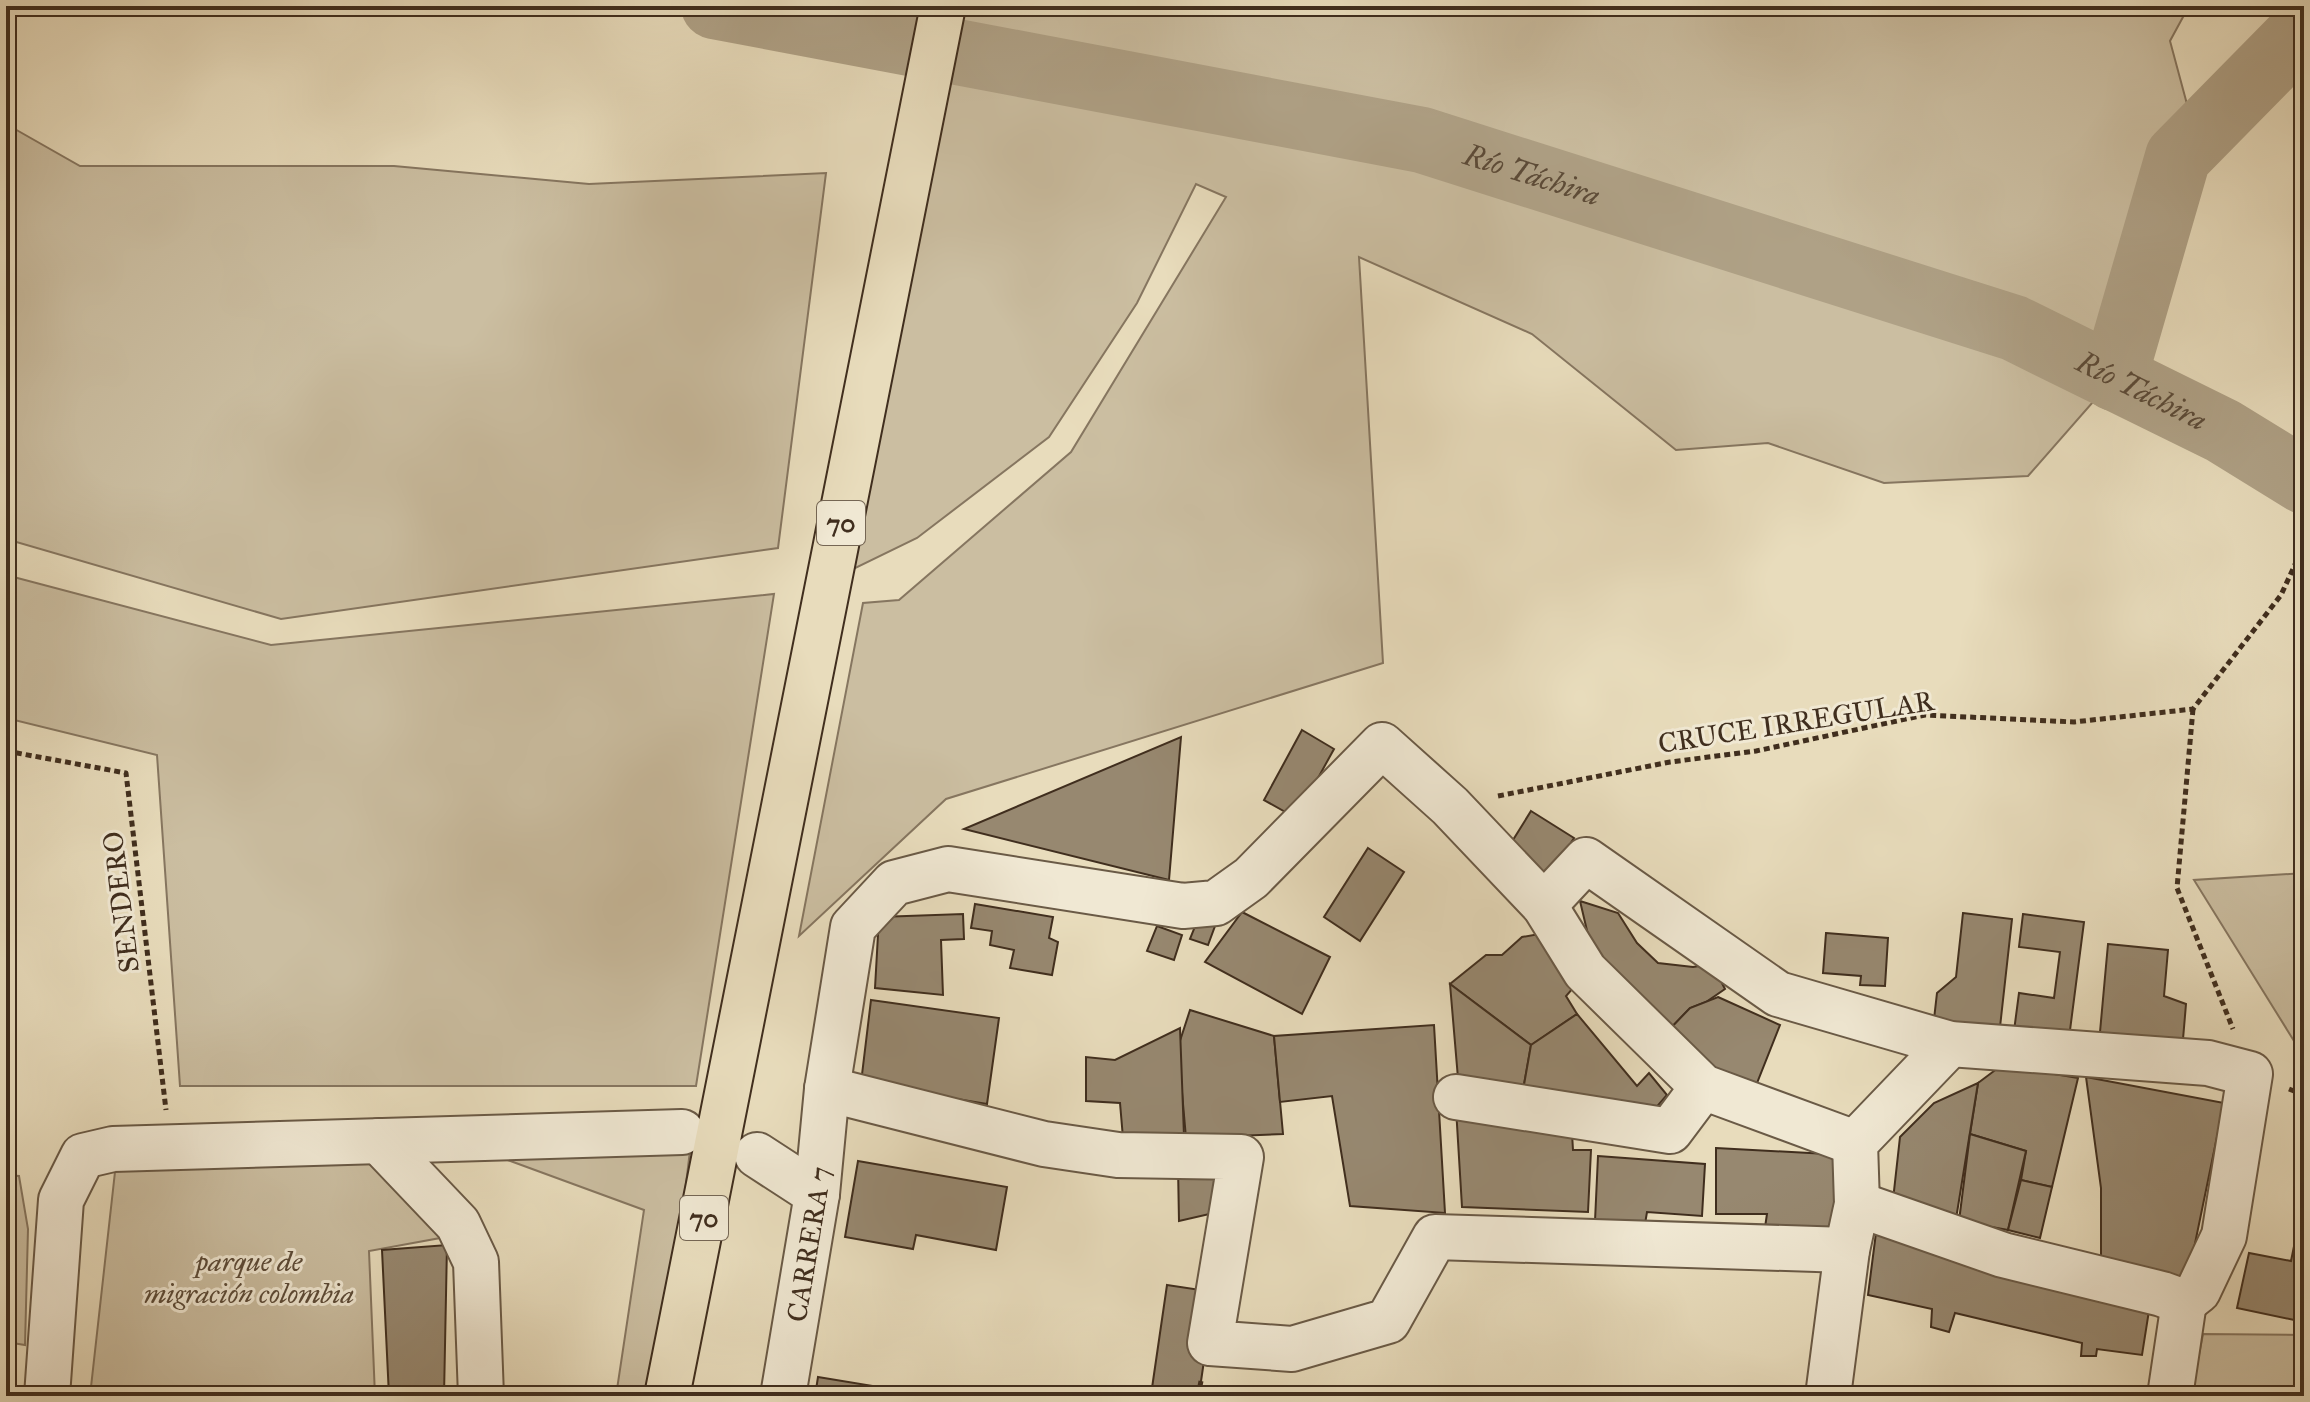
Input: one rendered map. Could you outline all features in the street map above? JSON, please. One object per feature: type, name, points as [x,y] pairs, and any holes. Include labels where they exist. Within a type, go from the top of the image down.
[{"type":"highway","name":"70","points":[[667,1396],[943,6]]},
{"type":"street","name":"CARRERA 7","points":[[783,1396],[817,1194],[827,1089],[853,927],[894,883],[948,869],[1183,906],[1216,903],[1251,878],[1382,745],[1450,806]]},
{"type":"street","points":[[1450,806],[1544,905],[1585,971],[1703,1087],[1855,1143]]},
{"type":"street","points":[[1544,905],[1586,860],[1778,994],[1950,1044],[2208,1063],[2250,1074],[2224,1236],[2198,1291],[2184,1302],[2170,1396]]},
{"type":"street","points":[[1828,1396],[1847,1250],[1857,1204],[1855,1143],[1950,1044]]},
{"type":"street","points":[[1456,1097],[1670,1131],[1703,1087]]},
{"type":"street","points":[[827,1089],[1044,1144],[1118,1155],[1241,1157],[1210,1343],[1292,1349],[1388,1321],[1435,1237],[1847,1250]]},
{"type":"street","points":[[47,1396],[61,1200],[83,1156],[113,1149],[170,1146],[682,1132]]},
{"type":"street","points":[[379,1141],[458,1224],[476,1262],[481,1396]]},
{"type":"street","points":[[757,1155],[817,1194]]},
{"type":"street","points":[[1857,1204],[2003,1255],[2184,1302]]},
{"type":"path","points":[[2250,1074],[2177,888],[2193,709],[2281,595],[2304,545]]},
{"type":"path","name":"CRUCE IRREGULAR","points":[[1450,806],[1670,762],[1756,751],[1925,715],[2074,722],[2193,709]]},
{"type":"path","name":"SENDERO","points":[[6,751],[126,773],[170,1146]]},
{"type":"green space","points":[[958,6],[2189,6],[2170,41],[2191,119],[2114,378],[2028,476],[1884,483],[1768,443],[1676,450],[1532,334],[1359,257],[1383,663],[946,799],[799,936],[863,603],[899,600],[1071,452],[1226,197],[1196,184],[1137,303],[1049,437],[917,538],[841,575]]},
{"type":"green space","points":[[6,124],[80,166],[394,166],[589,184],[826,173],[778,548],[281,619],[6,539]]},
{"type":"green space","points":[[6,575],[271,645],[774,594],[696,1086],[180,1086],[157,755],[6,718]]},
{"type":"green space","points":[[2304,873],[2304,1057],[2194,880]]},
{"type":"green space","points":[[691,1142],[682,1217],[650,1396],[616,1396],[644,1210],[486,1152]]},
{"type":"green space","name":"parque de migración colombia","points":[[369,1155],[451,1236],[369,1251],[375,1396],[90,1396],[116,1163]]},
{"type":"green space","points":[[6,1175],[19,1176],[28,1229],[25,1345],[6,1342]]},
{"type":"green space","points":[[2203,1334],[2304,1335],[2304,1396],[2191,1396]]},
{"type":"building","points":[[1302,730],[1334,749],[1296,818],[1264,800]]},
{"type":"building","points":[[1181,737],[1169,880],[964,829]]},
{"type":"building","points":[[1531,811],[1574,838],[1550,876],[1508,848]]},
{"type":"building","points":[[1368,848],[1404,872],[1360,941],[1324,917]]},
{"type":"building","points":[[1580,901],[1618,913],[1637,943],[1658,963],[1693,967],[1712,964],[1725,989],[1690,1008],[1667,1032],[1593,956]]},
{"type":"building","points":[[975,904],[1053,917],[1049,938],[1058,942],[1052,975],[1010,968],[1014,950],[990,945],[992,931],[971,928]]},
{"type":"building","points":[[1242,912],[1330,957],[1302,1014],[1205,962]]},
{"type":"building","points":[[1963,913],[2012,919],[1999,1036],[1933,1028],[1937,993],[1956,977]]},
{"type":"building","points":[[963,914],[964,939],[941,940],[943,995],[875,988],[879,917]]},
{"type":"building","points":[[2023,914],[2084,922],[2069,1038],[2014,1031],[2019,993],[2054,998],[2060,952],[2019,947]]},
{"type":"building","points":[[1198,919],[1215,926],[1208,945],[1190,939]]},
{"type":"building","points":[[1157,926],[1182,935],[1174,960],[1147,951]]},
{"type":"building","points":[[1556,931],[1580,980],[1566,996],[1577,1014],[1531,1045],[1450,984],[1486,955],[1502,955],[1522,937]]},
{"type":"building","points":[[1826,933],[1888,938],[1885,986],[1860,985],[1861,976],[1823,973]]},
{"type":"building","points":[[2108,944],[2168,950],[2164,996],[2186,1004],[2182,1051],[2099,1043]]},
{"type":"building","points":[[1450,984],[1531,1045],[1522,1096],[1459,1090]]},
{"type":"building","points":[[1718,997],[1780,1025],[1755,1088],[1712,1078],[1667,1032],[1690,1008]]},
{"type":"building","points":[[871,1000],[999,1018],[987,1104],[861,1083]]},
{"type":"building","points":[[1190,1010],[1274,1036],[1283,1134],[1186,1138],[1178,1047]]},
{"type":"building","points":[[1577,1014],[1637,1086],[1649,1073],[1667,1095],[1654,1110],[1522,1096],[1531,1045]]},
{"type":"building","points":[[1434,1025],[1445,1213],[1350,1206],[1332,1096],[1280,1102],[1274,1036]]},
{"type":"building","points":[[1180,1028],[1184,1136],[1123,1138],[1120,1103],[1086,1101],[1086,1057],[1115,1060]]},
{"type":"building","points":[[2002,1065],[2078,1078],[2052,1187],[2021,1180],[2026,1151],[1970,1134],[1978,1083]]},
{"type":"building","points":[[2086,1077],[2224,1103],[2186,1287],[2101,1270],[2101,1188]]},
{"type":"building","points":[[1978,1083],[1956,1219],[1893,1200],[1900,1137],[1934,1103]]},
{"type":"building","points":[[1456,1108],[1572,1133],[1573,1150],[1591,1150],[1588,1212],[1462,1207]]},
{"type":"building","points":[[1970,1134],[2026,1151],[2008,1230],[1959,1221]]},
{"type":"building","points":[[1716,1148],[1845,1155],[1835,1232],[1764,1234],[1767,1214],[1716,1214]]},
{"type":"building","points":[[1598,1156],[1705,1164],[1702,1216],[1647,1212],[1645,1224],[1595,1221]]},
{"type":"building","points":[[858,1161],[1007,1187],[996,1250],[916,1235],[913,1249],[845,1237]]},
{"type":"building","points":[[1230,1166],[1227,1210],[1179,1221],[1178,1167]]},
{"type":"building","points":[[2021,1180],[2052,1187],[2040,1238],[2008,1230]]},
{"type":"building","points":[[2302,1207],[2304,1322],[2237,1308],[2249,1253],[2291,1261]]},
{"type":"building","points":[[1877,1225],[2151,1298],[2142,1355],[2097,1349],[2096,1356],[2081,1356],[2082,1343],[1955,1313],[1949,1332],[1931,1327],[1932,1309],[1868,1295]]},
{"type":"building","points":[[447,1245],[444,1396],[389,1396],[382,1250]]},
{"type":"building","points":[[1167,1285],[1214,1292],[1199,1395],[1152,1388]]},
{"type":"building","points":[[818,1377],[885,1388],[883,1396],[815,1396]]},
{"type":"waterway","name":"Río Táchira","points":[[714,6],[1422,140],[2014,328],[2223,431],[2304,481]]},
{"type":"waterway","points":[[2114,378],[2178,157],[2304,29]]}]
